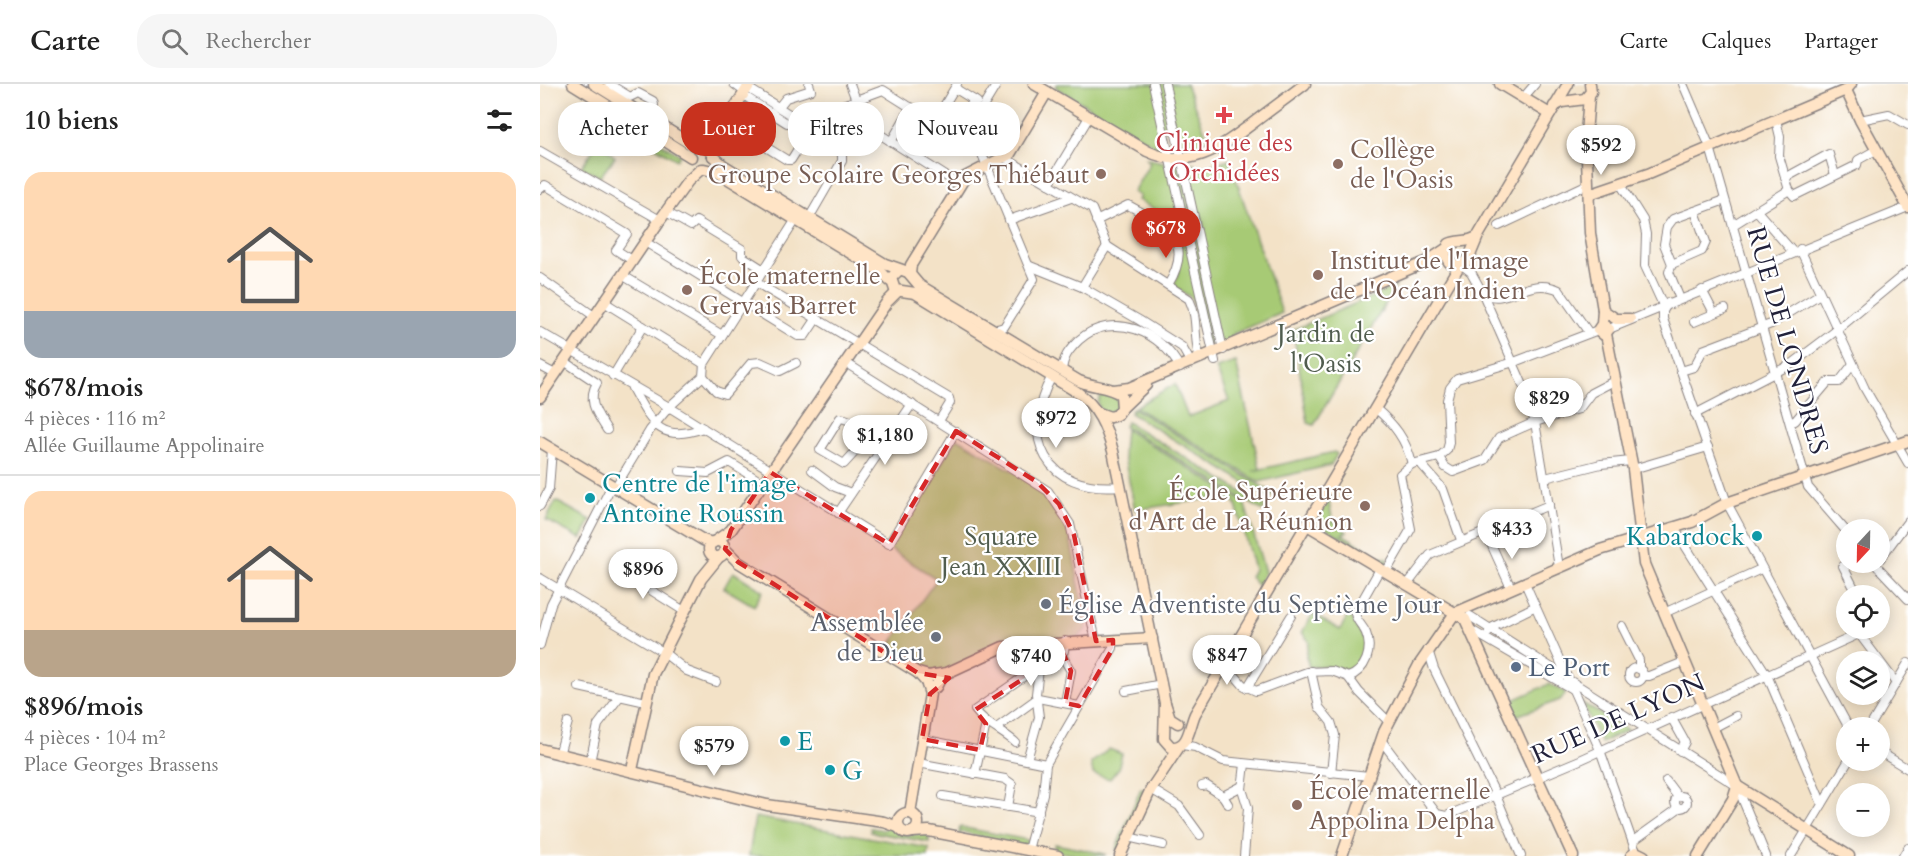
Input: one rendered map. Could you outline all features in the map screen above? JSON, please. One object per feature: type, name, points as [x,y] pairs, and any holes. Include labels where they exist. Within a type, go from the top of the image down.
[{"type":"main road","points":[[573,84],[703,169],[717,172],[880,271],[897,288],[915,293],[1057,374],[1109,390],[1120,391],[1195,361],[1217,355],[1428,261],[1460,261]]},
{"type":"main road","points":[[594,84],[627,100]]},
{"type":"main road","points":[[1034,84],[1148,152],[1169,159],[1202,156],[1220,148],[1305,84]]},
{"type":"main road","points":[[1500,84],[1523,98],[1552,110],[1589,96]]},
{"type":"main road","points":[[1590,84],[1586,134],[1590,233],[1603,310],[1601,330],[1616,380],[1632,465],[1644,564],[1737,786],[1848,856]]},
{"type":"main road","points":[[1567,86],[1586,134]]},
{"type":"main road","points":[[1182,726],[1195,714],[1460,261],[1478,236],[1567,86]]},
{"type":"main road","points":[[1589,189],[1621,185],[1848,87],[1860,120],[1908,207]]},
{"type":"main road","points":[[1020,137],[1047,92]]},
{"type":"main road","points":[[688,181],[692,156]]},
{"type":"main road","points":[[540,397],[688,181],[711,164],[709,156]]},
{"type":"main road","points":[[715,156],[723,165],[811,213],[1002,332],[1057,374],[1106,417],[1120,411],[1135,394],[1164,374]]},
{"type":"main road","points":[[897,288],[894,273],[907,271],[968,174],[1005,158]]},
{"type":"main road","points":[[1460,261],[1452,242],[1463,243],[1478,236]]},
{"type":"main road","points":[[1460,261],[1463,243]]},
{"type":"main road","points":[[632,770],[653,674],[717,548],[897,288],[912,284],[907,271]]},
{"type":"main road","points":[[1603,310],[1616,319],[1630,319]]},
{"type":"main road","points":[[1113,451],[1121,395],[1109,390],[1097,395],[1097,410],[1113,451],[1148,619],[1145,639],[1155,652],[1170,718],[1182,726],[1187,738],[1169,757],[1151,789],[1120,856]]},
{"type":"main road","points":[[1342,856],[1389,722],[1428,650],[1455,613],[1600,550],[1692,522],[1727,503],[1908,441]]},
{"type":"main road","points":[[540,442],[717,548],[930,682]]},
{"type":"main road","points":[[1307,525],[1465,619],[1573,856]]},
{"type":"main road","points":[[1145,639],[1148,619]]},
{"type":"main road","points":[[930,682],[1003,647],[1065,641],[1145,639]]},
{"type":"main road","points":[[929,831],[906,833],[906,820],[918,764],[930,682]]},
{"type":"main road","points":[[1165,703],[1163,737],[1179,745]]},
{"type":"main road","points":[[1164,731],[1171,724],[1182,726]]},
{"type":"main road","points":[[540,749],[767,805],[884,822],[906,820],[929,831],[1001,850],[1058,856]]},
{"type":"main road","points":[[1698,856],[1733,799],[1737,786]]},
{"type":"main road","points":[[1127,856],[1137,819]]},
{"type":"street","points":[[609,84],[627,100],[638,93],[653,102]]},
{"type":"street","points":[[734,84],[763,102]]},
{"type":"street","points":[[776,109],[786,98],[811,90],[809,84]]},
{"type":"street","points":[[850,84],[852,101],[862,123],[960,185]]},
{"type":"street","points":[[852,101],[883,90],[891,84]]},
{"type":"street","points":[[986,102],[997,84]]},
{"type":"street","points":[[1153,84],[1217,355]]},
{"type":"street","points":[[1165,84],[1182,159],[1217,355]]},
{"type":"street","points":[[1523,98],[1535,84]]},
{"type":"street","name":"RUE DE LONDRES","points":[[1683,84],[1710,147],[1805,475],[1812,493],[1836,520]]},
{"type":"street","points":[[947,102],[956,87],[976,102]]},
{"type":"street","points":[[883,90],[903,102]]},
{"type":"street","points":[[1860,120],[1889,114],[1908,125]]},
{"type":"street","points":[[1048,184],[1089,117]]},
{"type":"street","points":[[1776,120],[1785,178],[1794,196],[1857,165],[1858,160],[1876,150]]},
{"type":"street","points":[[891,142],[896,133]]},
{"type":"street","points":[[540,151],[663,216],[691,226],[696,221],[742,249],[742,256],[764,270]]},
{"type":"street","points":[[776,153],[787,160],[791,160],[794,156]]},
{"type":"street","points":[[1785,178],[1828,154],[1835,175]]},
{"type":"street","points":[[811,213],[842,161],[842,156]]},
{"type":"street","points":[[982,156],[1034,279],[1002,332]]},
{"type":"street","points":[[1005,158],[1092,209],[1107,246],[1190,302],[1196,326],[1195,361]]},
{"type":"street","points":[[1621,185],[1643,220],[1647,234],[1645,266],[1666,304],[1663,319]]},
{"type":"street","points":[[541,187],[627,234],[616,250],[632,260]]},
{"type":"street","points":[[1499,226],[1589,189]]},
{"type":"street","points":[[1733,225],[1789,190]]},
{"type":"street","points":[[1009,220],[1071,198]]},
{"type":"street","points":[[1680,299],[1669,272],[1672,264],[1664,244],[1667,227],[1672,219],[1725,200]]},
{"type":"street","points":[[1096,221],[1128,205],[1171,231],[1176,239],[1179,262],[1168,285]]},
{"type":"street","points":[[1348,677],[1362,667],[1369,650],[1367,636],[1355,616],[1358,606],[1411,529],[1400,478],[1402,470],[1412,464],[1421,464],[1439,457],[1447,450],[1449,443],[1447,400],[1453,383],[1462,376],[1514,362],[1630,319],[1796,250],[1908,207]]},
{"type":"street","points":[[1672,264],[1702,251],[1706,242],[1695,211]]},
{"type":"street","points":[[1757,211],[1796,250],[1853,364],[1908,463]]},
{"type":"street","points":[[540,645],[546,616],[614,486],[654,425],[669,407],[703,376],[704,364],[795,221]]},
{"type":"street","points":[[650,245],[801,337],[805,336],[817,318]]},
{"type":"street","points":[[1082,287],[1107,246]]},
{"type":"street","points":[[1460,261],[1482,292],[1514,362],[1535,422],[1559,567]]},
{"type":"street","points":[[1030,266],[1082,287],[1182,347],[1195,361]]},
{"type":"street","points":[[1695,414],[1792,363],[1838,330],[1908,271]]},
{"type":"street","points":[[622,275],[722,335]]},
{"type":"street","points":[[540,278],[594,316]]},
{"type":"street","points":[[757,283],[949,398],[950,403],[939,421]]},
{"type":"street","points":[[1482,292],[1496,298],[1538,284],[1553,287],[1601,330]]},
{"type":"street","points":[[1702,290],[1714,313]]},
{"type":"street","points":[[1681,371],[1694,367],[1702,350],[1763,326],[1820,294]]},
{"type":"street","points":[[604,302],[704,364]]},
{"type":"street","points":[[1694,322],[1725,309]]},
{"type":"street","points":[[1647,311],[1657,313],[1663,319],[1727,503],[1843,717]]},
{"type":"street","points":[[613,376],[643,326]]},
{"type":"street","points":[[1120,486],[1100,487],[1082,484],[1058,471],[1046,458],[1039,443],[1035,423],[1038,405],[1068,351],[1082,337],[1095,331],[1119,326],[1132,327],[1154,338],[1173,355],[1180,368]]},
{"type":"street","points":[[540,332],[597,383],[593,390],[592,405],[607,430]]},
{"type":"street","points":[[567,356],[613,376],[669,407],[889,544],[956,431]]},
{"type":"street","points":[[703,376],[716,391],[726,394],[751,363],[760,362],[780,371],[796,363]]},
{"type":"street","points":[[846,363],[1037,482],[1059,504],[1074,535],[1096,641]]},
{"type":"street","points":[[1790,422],[1795,422],[1828,382],[1839,382],[1853,364]]},
{"type":"street","points":[[540,366],[555,374]]},
{"type":"street","points":[[1439,457],[1445,467],[1454,472],[1485,460],[1499,438],[1535,422],[1579,409],[1591,393],[1616,380]]},
{"type":"street","points":[[631,386],[654,425],[683,434],[703,428]]},
{"type":"street","points":[[838,513],[912,404]]},
{"type":"street","points":[[1375,408],[1392,423],[1408,447],[1412,464]]},
{"type":"street","points":[[864,431],[854,453],[844,464],[820,450],[840,418],[845,418],[864,431],[887,439]]},
{"type":"street","points":[[1545,477],[1600,464],[1632,465],[1708,447]]},
{"type":"street","points":[[540,506],[549,489],[552,450]]},
{"type":"street","points":[[680,471],[708,473],[729,462],[763,483]]},
{"type":"street","points":[[1421,464],[1443,489],[1461,540]]},
{"type":"street","points":[[812,470],[835,487],[851,493]]},
{"type":"street","points":[[1407,585],[1430,555],[1461,540],[1549,506]]},
{"type":"street","points":[[1890,544],[1908,521]]},
{"type":"street","points":[[1504,527],[1487,535],[1511,588]]},
{"type":"street","points":[[1674,528],[1767,675],[1822,804]]},
{"type":"street","points":[[616,568],[684,611]]},
{"type":"street","points":[[1664,613],[1761,569]]},
{"type":"street","points":[[1886,573],[1908,598]]},
{"type":"street","points":[[540,578],[663,652],[687,671],[716,682]]},
{"type":"street","points":[[1525,583],[1565,677],[1600,750],[1636,851],[1679,808],[1675,802],[1678,797],[1666,781]]},
{"type":"street","points":[[1486,638],[1491,629],[1534,607]]},
{"type":"street","points":[[1247,688],[1291,616]]},
{"type":"street","points":[[1470,616],[1561,672],[1590,696],[1737,786],[1766,856]]},
{"type":"street","points":[[1622,626],[1640,660],[1641,672],[1649,676],[1684,662]]},
{"type":"street","points":[[1471,630],[1572,689],[1590,696]]},
{"type":"street","name":"RUE DE LYON","points":[[1381,740],[1434,810],[1442,816],[1451,815],[1495,793],[1600,750],[1845,639]]},
{"type":"street","points":[[1863,639],[1896,683]]},
{"type":"street","points":[[1034,853],[1046,764],[1113,648],[1113,640]]},
{"type":"street","points":[[1015,742],[998,727],[986,724],[975,710],[1060,654],[1065,641]]},
{"type":"street","points":[[1428,650],[1432,667],[1495,793],[1521,856]]},
{"type":"street","points":[[1060,654],[1071,671],[1065,703]]},
{"type":"street","points":[[1419,665],[1424,663],[1432,667]]},
{"type":"street","points":[[1876,717],[1908,663]]},
{"type":"street","points":[[1225,664],[1247,688],[1264,690],[1311,671],[1332,671],[1348,677],[1359,692],[1389,722]]},
{"type":"street","points":[[1026,760],[1037,727],[1040,669]]},
{"type":"street","points":[[1311,671],[1317,704],[1331,722],[1335,735],[1331,772]]},
{"type":"street","points":[[1126,691],[1162,684]]},
{"type":"street","points":[[579,687],[646,702]]},
{"type":"street","points":[[590,762],[597,725],[620,696]]},
{"type":"street","points":[[998,727],[1038,698],[1079,706]]},
{"type":"street","points":[[1713,728],[1736,716]]},
{"type":"street","points":[[1671,717],[1685,742],[1680,751]]},
{"type":"street","points":[[559,754],[568,722]]},
{"type":"street","points":[[975,774],[986,724]]},
{"type":"street","points":[[922,739],[1046,764]]},
{"type":"street","points":[[1179,745],[1217,760],[1369,776]]},
{"type":"street","points":[[1890,758],[1908,769]]},
{"type":"street","points":[[918,764],[1005,779],[1012,784],[1008,807]]},
{"type":"street","points":[[1244,856],[1248,808],[1242,786],[1245,764]]},
{"type":"street","points":[[1791,856],[1842,771]]},
{"type":"street","points":[[1202,786],[1208,785],[1223,796],[1228,804]]},
{"type":"street","points":[[1223,796],[1242,786]]},
{"type":"street","points":[[1151,789],[1179,806],[1200,835]]},
{"type":"street","points":[[943,796],[1039,812]]},
{"type":"street","points":[[1132,838],[1163,845]]},
{"type":"street","points":[[1903,856],[1908,848]]},
{"type":"highlighted area","points":[[956,431],[1037,482],[1059,504],[1074,535],[1096,641],[1113,640],[1113,648],[1079,706],[1065,703],[1071,671],[1063,653],[975,710],[986,724],[980,750],[922,739],[930,694],[949,678],[918,673],[738,562],[725,549],[731,530],[770,472],[889,544]]},
{"type":"green space","points":[[1057,84],[1186,84],[1210,144],[1181,151],[1176,127],[1162,130],[1165,149],[1157,147],[1055,87]]},
{"type":"green space","points":[[669,148],[680,155],[677,160],[669,155]]},
{"type":"green space","points":[[589,156],[615,157],[600,177],[581,167]]},
{"type":"green space","points":[[1146,158],[1175,165],[1194,163],[1197,170],[1229,159],[1282,313],[1233,334],[1233,341],[1205,353],[1192,298],[1173,286],[1181,256],[1180,243],[1172,227],[1171,219],[1138,200],[1140,196],[1133,192],[1150,163]]},
{"type":"green space","name":"Jardin de l'Oasis","points":[[1396,286],[1314,425],[1308,423],[1293,330]]},
{"type":"green space","points":[[1236,362],[1260,469],[1253,471],[1334,452],[1337,454],[1331,465],[1259,482],[1135,407],[1175,384],[1188,417],[1229,401],[1216,368]]},
{"type":"green space","points":[[1108,393],[1115,396],[1118,403],[1115,410],[1108,413],[1101,410],[1098,403],[1101,396]]},
{"type":"green space","points":[[1133,408],[1273,493],[1270,498],[1130,413]]},
{"type":"green space","points":[[1127,422],[1265,506],[1263,511],[1124,426]]},
{"type":"green space","points":[[1125,429],[1244,502],[1265,572],[1258,586],[1250,577],[1254,569],[1235,502],[1226,496],[1135,510],[1123,452]]},
{"type":"green space","name":"Square Jean XXIII","points":[[957,438],[1036,485],[1056,506],[1069,532],[1087,628],[1079,637],[1007,643],[947,670],[922,671],[887,649],[937,579],[888,548]]},
{"type":"green space","points":[[1331,495],[1333,498],[1329,503],[1333,522],[1337,522],[1347,532],[1342,534],[1381,558],[1388,558],[1387,564],[1322,526],[1319,516]]},
{"type":"green space","points":[[556,501],[591,520],[581,539],[546,520]]},
{"type":"green space","points":[[733,572],[763,591],[754,606],[724,588]]},
{"type":"green space","points":[[1349,613],[1364,641],[1359,664],[1349,671],[1324,666],[1309,667],[1306,656],[1309,642],[1302,632],[1313,614],[1340,630]]},
{"type":"green space","points":[[1549,684],[1565,692],[1565,695],[1560,700],[1516,716],[1509,702]]},
{"type":"green space","points":[[1582,703],[1628,730],[1601,743]]},
{"type":"green space","points":[[1109,749],[1122,754],[1118,769],[1110,779],[1093,774],[1091,763]]},
{"type":"green space","points":[[1141,788],[1146,791],[1120,850],[1116,849]]},
{"type":"green space","points":[[755,817],[929,848],[928,856],[749,856]]},
{"type":"green space","points":[[889,826],[907,835],[926,834],[929,842],[871,832],[871,828],[883,830]]},
{"type":"green space","points":[[960,827],[1028,840],[1027,847],[963,832],[959,834]]},
{"type":"green space","points":[[1055,844],[1106,855],[1083,856],[1053,851]]},
{"type":"place","name":"Clinique des Orchidées","points":[[1224,115]]},
{"type":"place","name":"Collège de l'Oasis","points":[[1338,164]]},
{"type":"place","name":"Groupe Scolaire Georges Thiébaut","points":[[1101,174]]},
{"type":"place","name":"Institut de l'Image de l'Océan Indien","points":[[1318,275]]},
{"type":"place","name":"École maternelle Gervais Barret","points":[[687,290]]},
{"type":"place","name":"Centre de l'image Antoine Roussin","points":[[590,498]]},
{"type":"place","name":"École Supérieure d'Art de La Réunion","points":[[1365,506]]},
{"type":"place","name":"Kabardock","points":[[1757,536]]},
{"type":"place","name":"Église Adventiste du Septième Jour","points":[[1046,604]]},
{"type":"place","name":"Assemblée de Dieu","points":[[936,637]]},
{"type":"place","name":"Le Port","points":[[1516,667]]},
{"type":"place","name":"E","points":[[785,741]]},
{"type":"place","name":"G","points":[[830,770]]},
{"type":"place","name":"École maternelle Appolina Delpha","points":[[1297,805]]}]
